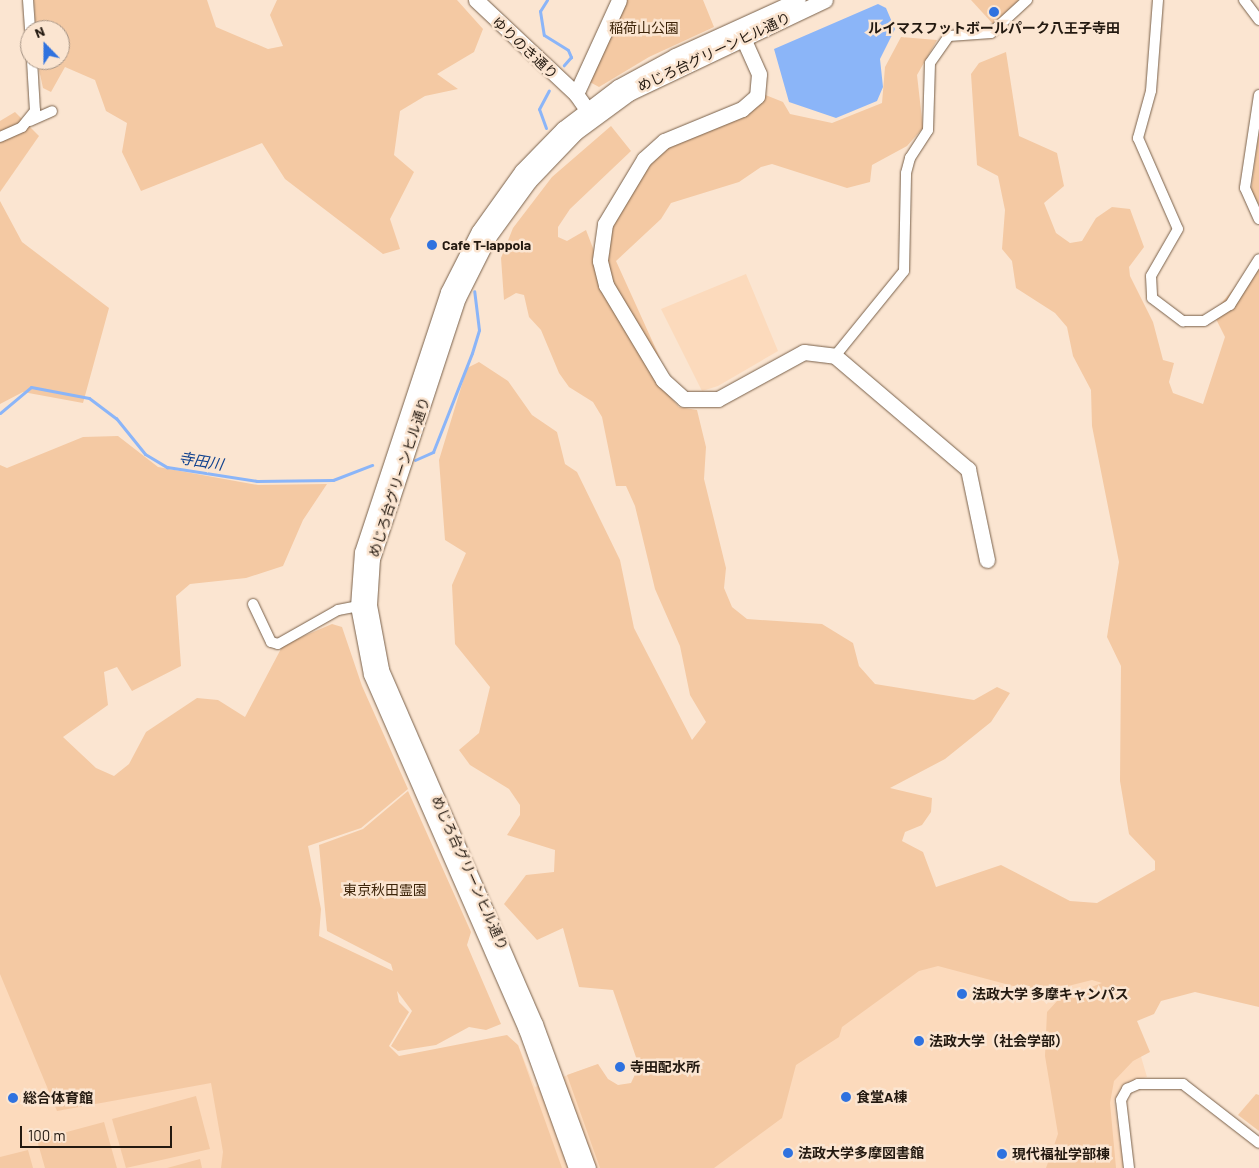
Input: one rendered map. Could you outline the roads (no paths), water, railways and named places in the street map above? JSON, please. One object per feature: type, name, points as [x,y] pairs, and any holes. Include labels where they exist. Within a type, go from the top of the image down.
[{"type":"street","points":[[28,0],[29,20]]},
{"type":"street","name":"ゆりのき通り","points":[[476,0],[576,94],[590,114]]},
{"type":"street","points":[[576,94],[619,0]]},
{"type":"street","name":"めじろ台グリーンヒル通り","points":[[741,32],[798,0]]},
{"type":"street","name":"めじろ台グリーンヒル通り","points":[[576,1168],[526,1029],[371,674],[364,605],[368,529],[458,271],[479,231],[522,171],[590,114],[658,64],[825,0]]},
{"type":"street","points":[[835,356],[904,271],[906,173],[910,158],[928,130],[930,62],[945,38],[991,33],[1027,0]]},
{"type":"street","points":[[1158,0],[1152,91],[1138,138],[1178,229],[1151,276],[1152,298],[1183,321],[1204,321],[1230,305],[1259,259]]},
{"type":"street","points":[[1244,0],[1259,20]]},
{"type":"street","points":[[741,32],[759,74],[757,96],[742,109],[664,141],[644,159],[604,224],[600,248],[602,273],[663,380],[684,399],[718,399],[804,352],[835,356],[968,469],[987,560]]},
{"type":"street","points":[[30,121],[36,101],[33,70]]},
{"type":"street","points":[[1259,95],[1245,188],[1259,219]]},
{"type":"street","points":[[0,137],[52,110]]},
{"type":"street","points":[[253,604],[271,642],[278,644],[338,610],[364,605]]},
{"type":"street","name":"めじろ台グリーンヒル通り","points":[[364,605],[381,669],[535,1024],[588,1168]]},
{"type":"street","points":[[1129,1168],[1120,1100],[1127,1089],[1138,1084],[1183,1084],[1259,1143]]},
{"type":"water","points":[[878,4],[886,8],[895,29],[880,59],[883,87],[877,101],[836,118],[789,102],[774,49]]},
{"type":"waterway","name":"寺田川","points":[[547,0],[540,11],[544,35],[568,50],[571,57],[564,65]]},
{"type":"waterway","name":"寺田川","points":[[546,128],[539,109],[549,90]]},
{"type":"waterway","name":"寺田川","points":[[415,460],[433,452],[472,353],[479,330],[474,291]]},
{"type":"waterway","name":"寺田川","points":[[0,413],[31,387],[89,398],[116,418],[145,454],[167,467],[257,481],[333,480],[372,465]]},
{"type":"place","name":"ルイマスフットボールパーク八王子寺田","points":[[994,12]]},
{"type":"place","name":"Cafe T-lappola","points":[[432,245]]},
{"type":"place","name":"法政大学 多摩キャンパス","points":[[962,994]]},
{"type":"place","name":"法政大学（社会学部）","points":[[919,1041]]},
{"type":"place","name":"寺田配水所","points":[[620,1067]]},
{"type":"place","name":"食堂A棟","points":[[846,1097]]},
{"type":"place","name":"総合体育館","points":[[13,1098]]},
{"type":"place","name":"法政大学多摩図書館","points":[[788,1153]]},
{"type":"place","name":"現代福祉学部棟","points":[[1002,1154]]},
{"type":"park label","name":"稲荷山公園","points":[[644,28]]},
{"type":"park label","name":"東京秋田霊園","points":[[385,890]]}]
